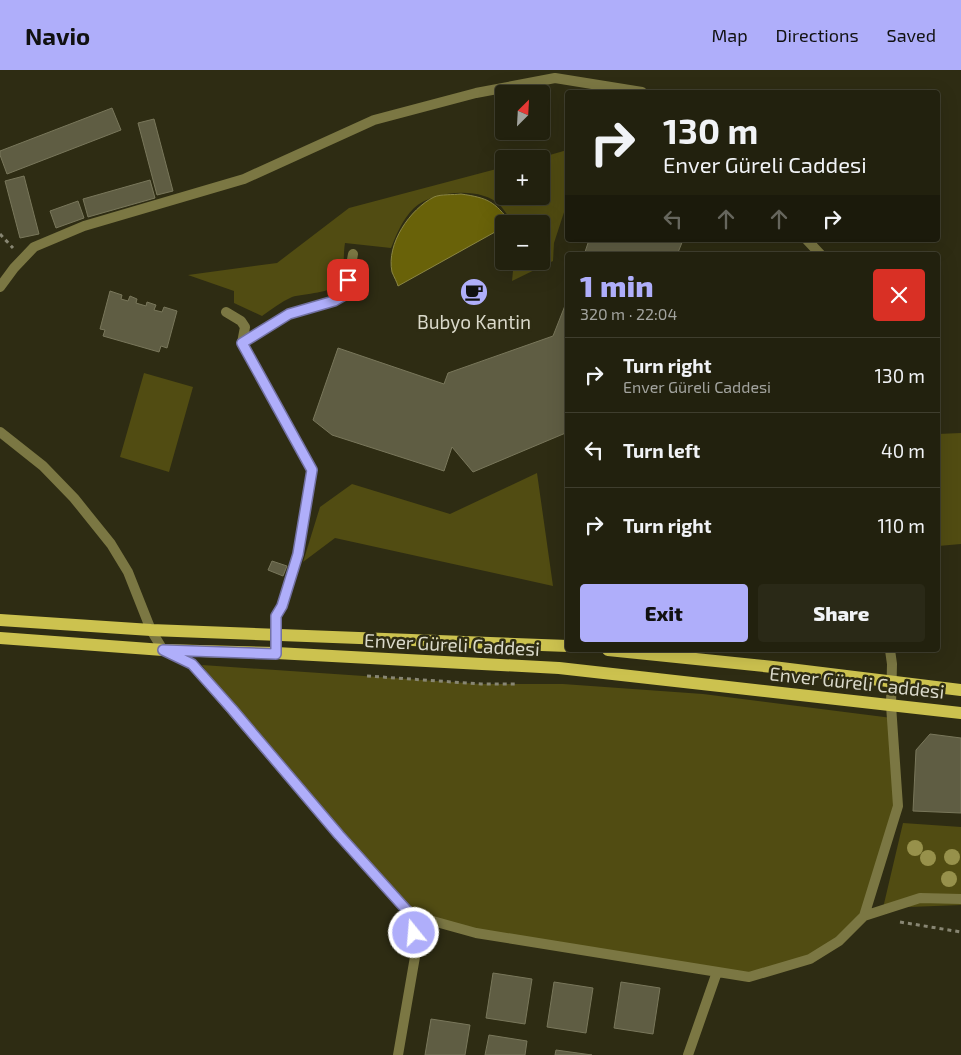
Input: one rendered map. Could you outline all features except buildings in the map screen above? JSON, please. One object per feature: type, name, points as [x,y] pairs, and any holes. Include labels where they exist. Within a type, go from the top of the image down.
[{"type":"main road","name":"Enver Güreli Caddesi","points":[[0,620],[151,630],[565,646]]},
{"type":"main road","name":"Enver Güreli Caddesi","points":[[0,638],[163,650],[559,668],[961,713]]},
{"type":"main road","name":"Enver Güreli Caddesi","points":[[626,652],[961,690]]},
{"type":"street","points":[[532,70],[537,81]]},
{"type":"street","points":[[0,287],[14,268],[34,247],[84,226],[244,179],[374,120],[476,93],[555,78],[630,90]]},
{"type":"street","points":[[810,242],[818,252]]},
{"type":"street","points":[[242,343],[289,314],[334,301],[346,294],[353,254]]},
{"type":"street","points":[[226,312],[242,321],[245,327],[242,343],[312,470],[298,554],[282,606],[276,616],[276,654]]},
{"type":"street","points":[[0,432],[43,466],[74,498],[111,544],[128,572],[151,630],[163,650],[192,664],[339,835],[411,915],[476,933],[749,977],[810,960],[840,941],[864,916],[898,806],[890,705],[892,652]]},
{"type":"street","points":[[864,916],[920,898],[961,900]]},
{"type":"street","points":[[398,1055],[416,951],[411,915]]},
{"type":"street","points":[[688,1055],[717,972]]},
{"type":"path","points":[[358,676],[481,684],[526,684]]},
{"type":"path","points":[[893,920],[961,932]]},
{"type":"shaded area","points":[[565,151],[565,209],[554,243],[553,261],[550,262],[550,215],[508,215],[500,205],[550,205],[550,155]]},
{"type":"shaded area","points":[[495,169],[495,202],[481,195],[457,193],[422,202],[414,208],[403,222],[391,248],[345,243],[341,278],[336,286],[324,291],[292,297],[262,316],[234,303],[234,291],[188,275],[277,263],[349,208]]},
{"type":"shaded area","points":[[461,194],[478,197],[495,205],[504,215],[495,215],[495,232],[398,286],[392,272],[391,261],[396,239],[416,210],[434,197]]},
{"type":"shaded area","points":[[513,270],[535,270],[512,281]]},
{"type":"shaded area","points":[[144,373],[193,387],[169,472],[120,457]]},
{"type":"shaded area","points":[[961,433],[961,544],[940,546],[940,434]]},
{"type":"shaded area","points":[[537,473],[553,586],[335,538],[303,562],[320,507],[352,484],[450,514]]},
{"type":"shaded area","points":[[202,665],[481,684],[563,684],[703,694],[892,718],[898,806],[864,916],[810,959],[749,977],[476,933],[411,915],[232,709]]},
{"type":"shaded area","points":[[903,823],[961,827],[961,905],[883,908]]},
{"type":"place","name":"Bubyo Kantin","points":[[474,292]]},
{"type":"route","points":[[348,280],[346,294],[334,301],[289,314],[242,343],[312,470],[298,554],[282,606],[276,616],[276,654],[163,650],[192,664],[232,709],[339,835],[411,915],[414,933]]}]
